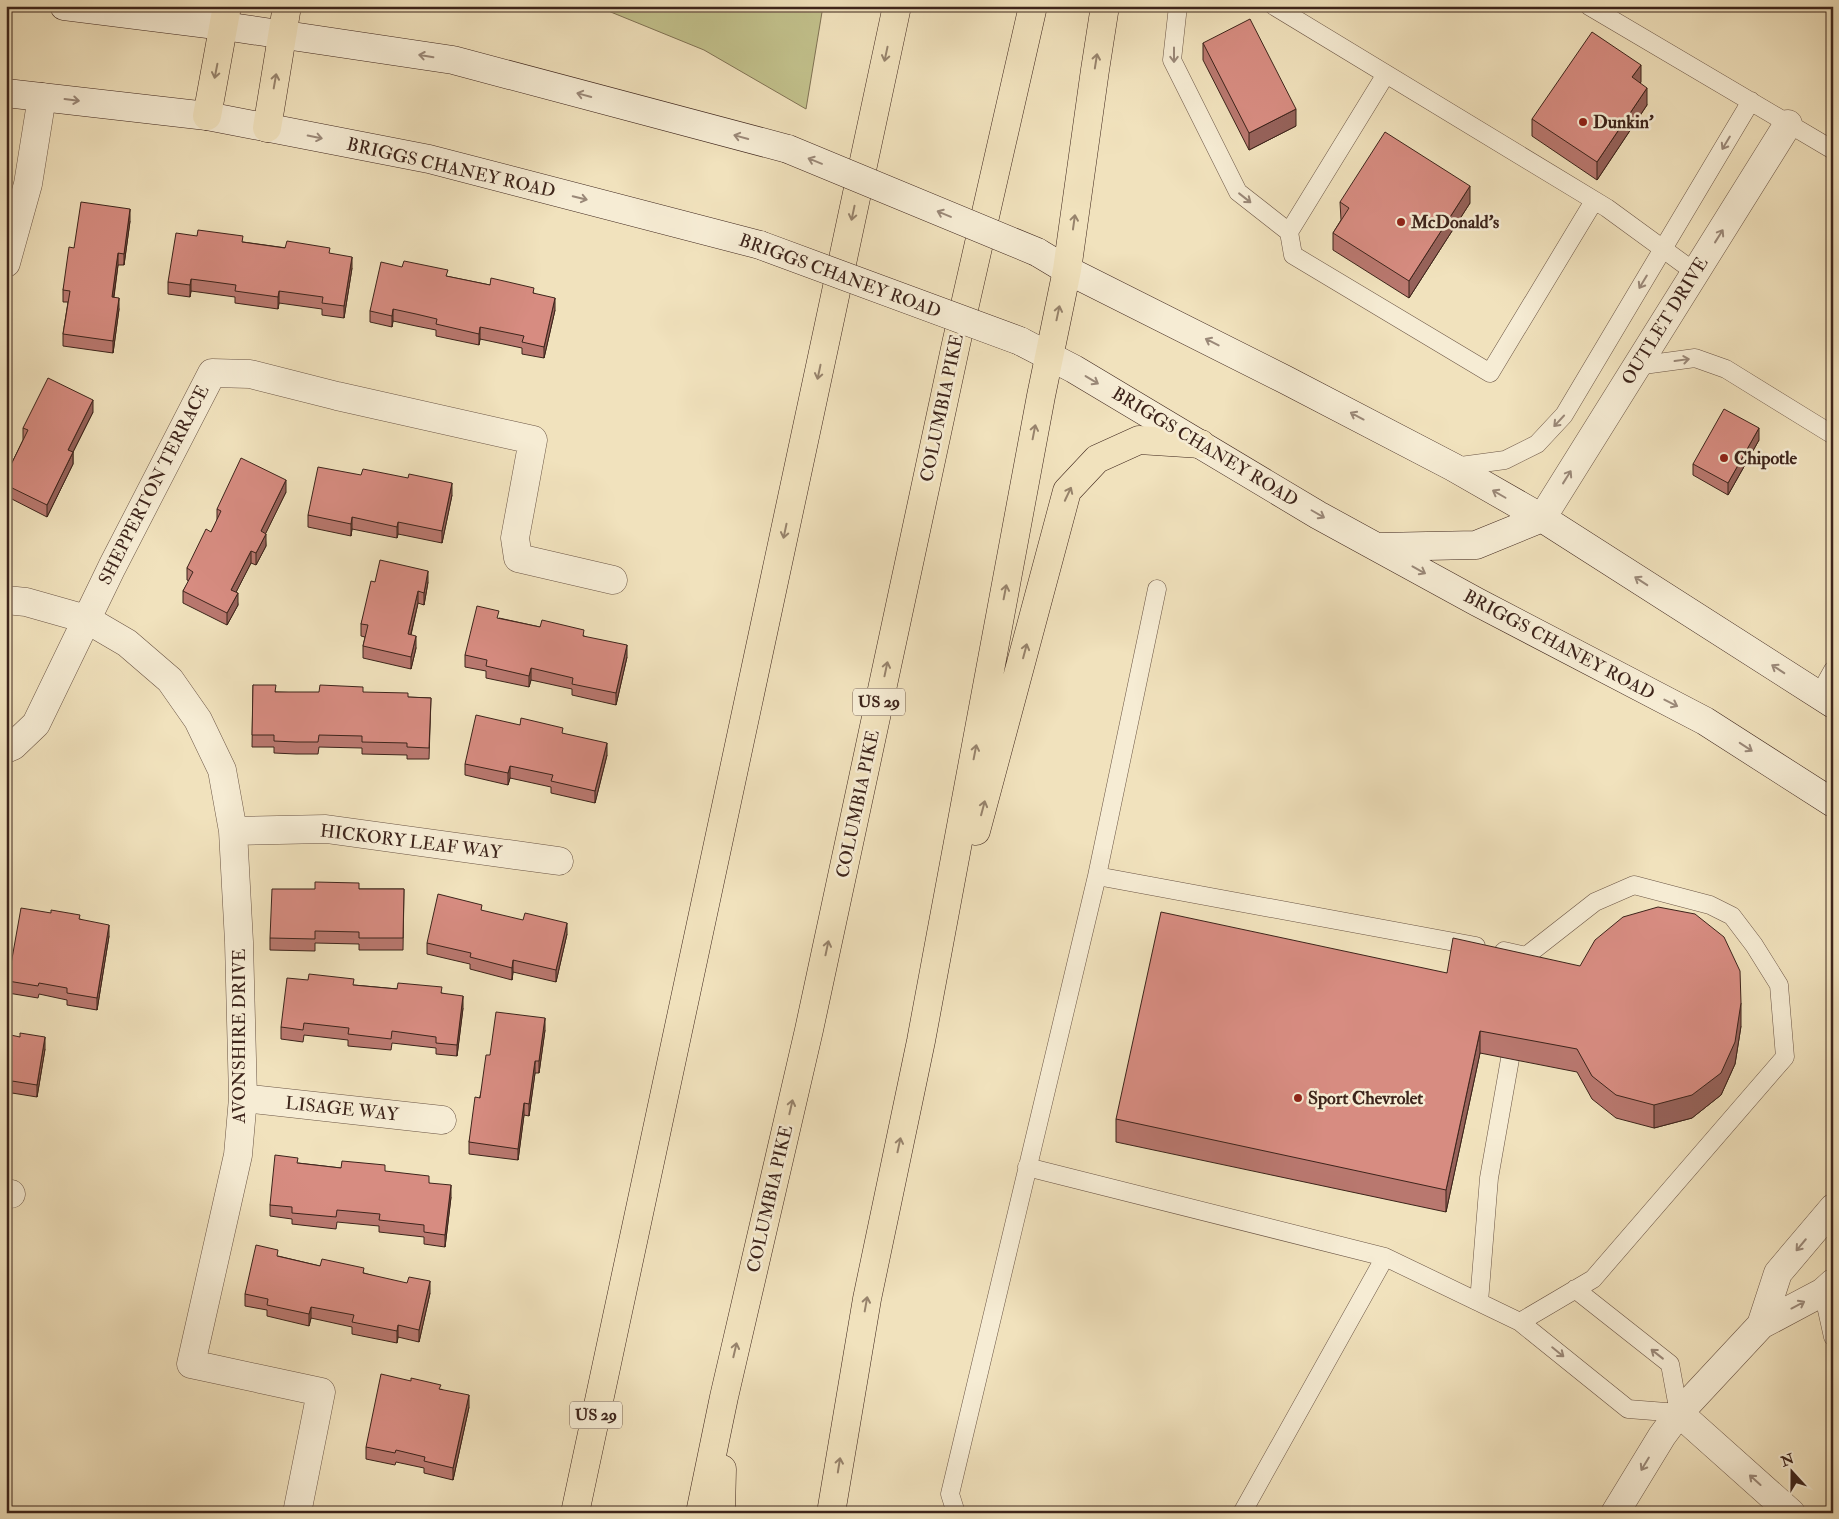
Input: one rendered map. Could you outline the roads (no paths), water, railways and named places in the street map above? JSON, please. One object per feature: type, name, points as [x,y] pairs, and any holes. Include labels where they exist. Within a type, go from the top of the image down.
[{"type":"highway","points":[[267,128],[287,6]]},
{"type":"highway","name":"US 29","points":[[575,1513],[897,6]]},
{"type":"highway","name":"COLUMBIA PIKE","points":[[700,1513],[724,1398],[809,1030],[954,354],[1033,6]]},
{"type":"highway","points":[[831,1513],[867,1299],[921,1041],[1049,355],[1067,270],[1094,70],[1105,6]]},
{"type":"highway","points":[[207,116],[225,16]]},
{"type":"highway","points":[[921,1041],[1067,491],[1096,459],[1139,440],[1201,444]]},
{"type":"highway","points":[[557,1513],[617,1318]]},
{"type":"highway","points":[[721,1513],[724,1398]]},
{"type":"main road","points":[[64,6],[225,16],[283,35],[453,60],[788,149],[1037,252],[1067,270],[1284,379],[1453,467],[1542,518],[1826,699]]},
{"type":"main road","name":"BRIGGS CHANEY ROAD","points":[[6,93],[207,116],[429,159],[760,245],[1020,341],[1049,355],[1318,515],[1476,602],[1705,721],[1833,803]]},
{"type":"main road","points":[[6,263],[28,184],[42,97]]},
{"type":"main road","name":"OUTLET DRIVE","points":[[1542,518],[1788,124]]},
{"type":"main road","name":"SHEPPERTON TERRACE","points":[[6,749],[13,746],[36,724],[86,619],[212,373],[250,374],[336,396],[533,440],[514,538],[518,558],[613,580]]},
{"type":"main road","points":[[1376,547],[1476,546],[1542,518]]},
{"type":"main road","name":"AVONSHIRE DRIVE","points":[[6,600],[26,602],[86,619],[127,643],[170,680],[198,720],[222,770],[233,831],[239,942],[243,1098],[238,1155],[191,1364],[321,1392],[297,1513]]},
{"type":"main road","name":"HICKORY LEAF WAY","points":[[233,831],[326,829],[559,861]]},
{"type":"main road","name":"LISAGE WAY","points":[[243,1098],[442,1120]]},
{"type":"main road","points":[[1761,1325],[1778,1273],[1833,1208]]},
{"type":"main road","points":[[1615,1513],[1662,1436],[1679,1413],[1761,1325],[1828,1287]]},
{"type":"main road","points":[[1679,1413],[1791,1513]]},
{"type":"lane","points":[[1178,6],[1172,60],[1176,69],[1238,192],[1289,232]]},
{"type":"lane","points":[[1274,6],[1594,201],[1696,272]]},
{"type":"lane","points":[[1589,6],[1833,150]]},
{"type":"lane","points":[[1386,74],[1289,232],[1293,255],[1490,373],[1594,201]]},
{"type":"lane","points":[[1453,467],[1505,460],[1537,444],[1564,415],[1751,101]]},
{"type":"lane","points":[[1636,366],[1695,358],[1726,369],[1833,435]]},
{"type":"lane","points":[[956,1513],[950,1494],[1097,876],[1157,589]]},
{"type":"lane","points":[[1826,699],[1833,670]]},
{"type":"lane","points":[[1097,876],[1525,963],[1595,902],[1634,885],[1710,905],[1732,916],[1754,945],[1779,986],[1785,1057],[1593,1279],[1520,1322]]},
{"type":"lane","points":[[1479,1302],[1489,1178],[1510,1059]]},
{"type":"lane","points":[[1028,1167],[1385,1256],[1520,1322],[1628,1409],[1679,1413],[1670,1364],[1575,1289]]},
{"type":"lane","points":[[1242,1513],[1385,1256]]},
{"type":"lane","points":[[1828,1287],[1833,1337]]},
{"type":"place","name":"Dunkin'","points":[[1583,122]]},
{"type":"place","name":"McDonald's","points":[[1401,222]]},
{"type":"place","name":"Chipotle","points":[[1724,458]]},
{"type":"place","name":"Sport Chevrolet","points":[[1298,1098]]}]
